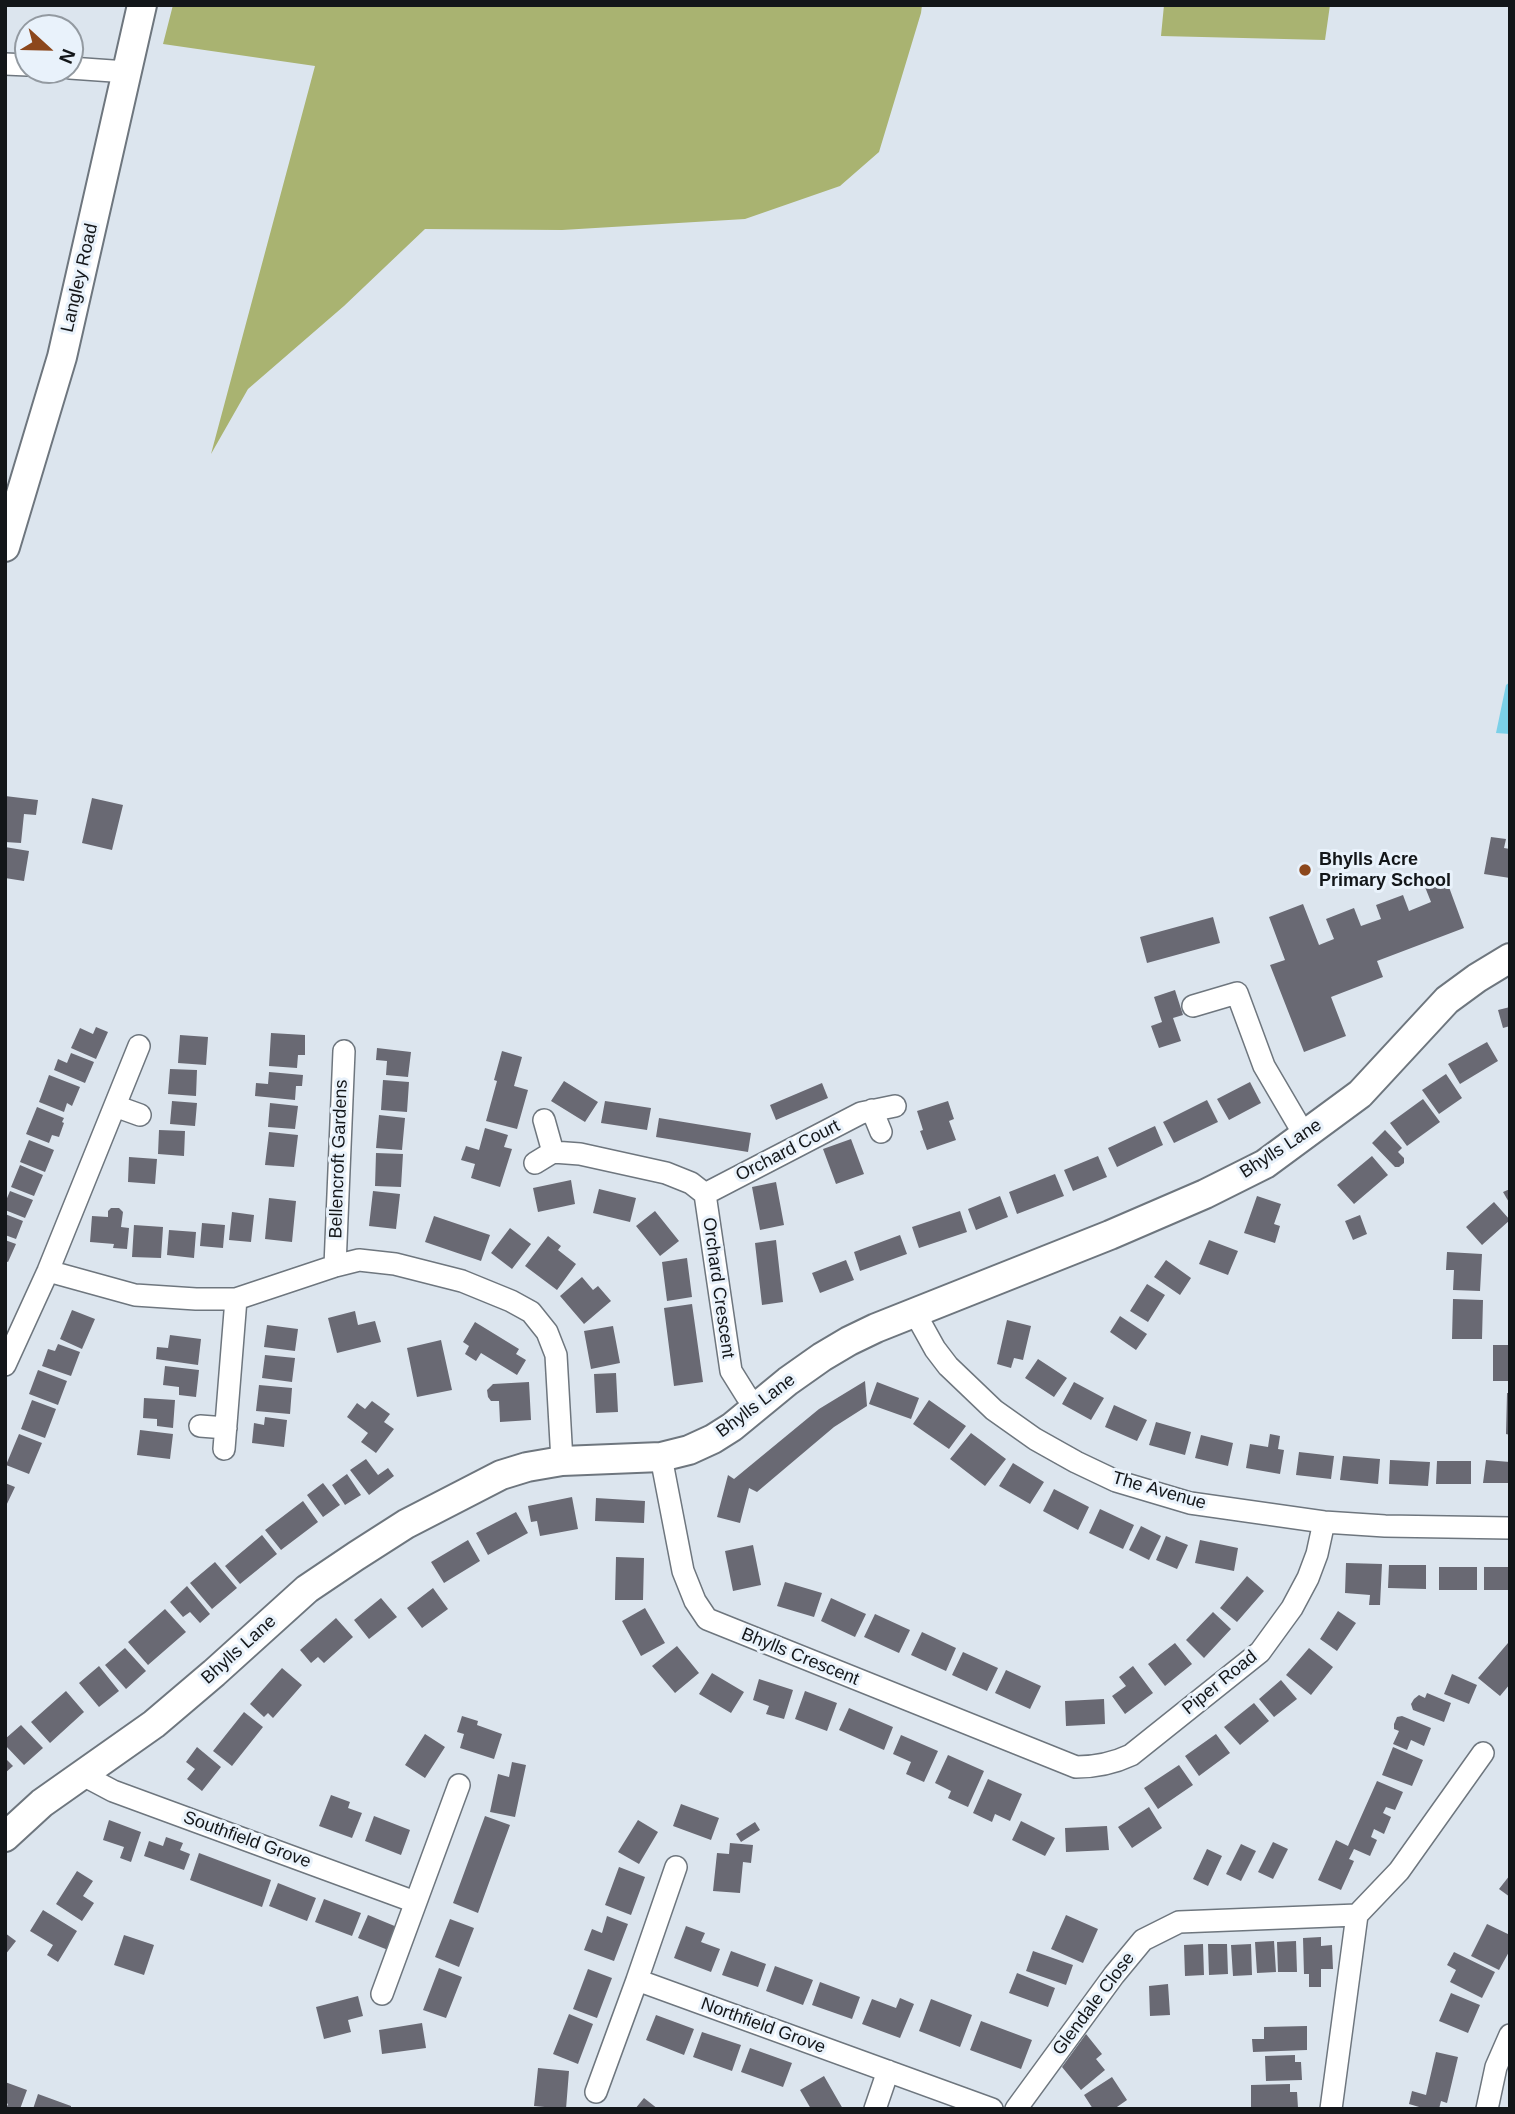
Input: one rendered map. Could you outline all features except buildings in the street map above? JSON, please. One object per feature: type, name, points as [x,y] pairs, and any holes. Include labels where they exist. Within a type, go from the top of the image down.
[{"type":"street","name":"Langley Road","points":[[5,547],[62,357],[142,5]]},
{"type":"street","points":[[84,69],[127,72]]},
{"type":"street","name":"Bhylls Lane","points":[[5,1836],[42,1802],[154,1724],[214,1674],[307,1589],[406,1524],[501,1475],[527,1467],[562,1461],[661,1457],[689,1450],[713,1439],[811,1365],[849,1341],[1110,1235],[1205,1194],[1265,1164],[1360,1094],[1447,1000],[1510,958]]},
{"type":"street","points":[[1193,1006],[1237,993],[1264,1066],[1305,1136]]},
{"type":"street","points":[[5,1365],[48,1271],[139,1046]]},
{"type":"street","name":"Bellencroft Gardens","points":[[335,1266],[344,1051]]},
{"type":"street","points":[[115,1106],[140,1115]]},
{"type":"street","name":"Orchard Court","points":[[705,1194],[861,1113],[895,1106]]},
{"type":"street","points":[[872,1110],[881,1132]]},
{"type":"street","name":"Orchard Crescent","points":[[544,1120],[544,1158],[580,1154],[666,1173],[691,1183],[705,1194],[731,1371],[756,1406]]},
{"type":"street","name":"Bellencroft Gardens","points":[[48,1271],[135,1295],[196,1299],[236,1299],[335,1266],[359,1261],[395,1264],[462,1281],[531,1312],[547,1332],[556,1355],[562,1461]]},
{"type":"street","points":[[200,1426],[225,1439],[236,1299]]},
{"type":"street","name":"The Avenue","points":[[915,1312],[935,1349],[964,1384],[994,1410],[1035,1439],[1116,1481],[1190,1503],[1324,1522],[1510,1528]]},
{"type":"street","name":"Bhylls Crescent","points":[[661,1457],[683,1572],[695,1601],[707,1619],[1052,1758]]},
{"type":"street","name":"Piper Road","points":[[1052,1758],[1076,1767],[1094,1767],[1113,1764],[1131,1755],[1260,1651],[1292,1608],[1308,1578],[1318,1554],[1324,1522]]},
{"type":"street","points":[[1331,2109],[1357,1915],[1399,1871],[1483,1753]]},
{"type":"street","name":"Southfield Grove","points":[[81,1774],[113,1791],[415,1902]]},
{"type":"street","points":[[382,1994],[459,1785]]},
{"type":"street","points":[[596,2092],[676,1867]]},
{"type":"street","name":"Glendale Close","points":[[1016,2109],[1143,1940],[1179,1922],[1357,1915]]},
{"type":"street","name":"Northfield Grove","points":[[637,1980],[992,2109]]},
{"type":"street","points":[[1487,2109],[1496,2067],[1510,2035]]},
{"type":"street","points":[[875,2109],[888,2071]]},
{"type":"green space","points":[[173,5],[922,5],[879,152],[840,186],[745,219],[562,230],[425,229],[344,306],[248,389],[211,454],[315,66],[163,44]]},
{"type":"green space","points":[[1164,5],[1330,5],[1325,40],[1161,36]]},
{"type":"water","points":[[1510,682],[1510,734],[1496,733],[1506,685]]},
{"type":"place","name":"Bhylls Acre Primary School","points":[[1305,870]]}]
